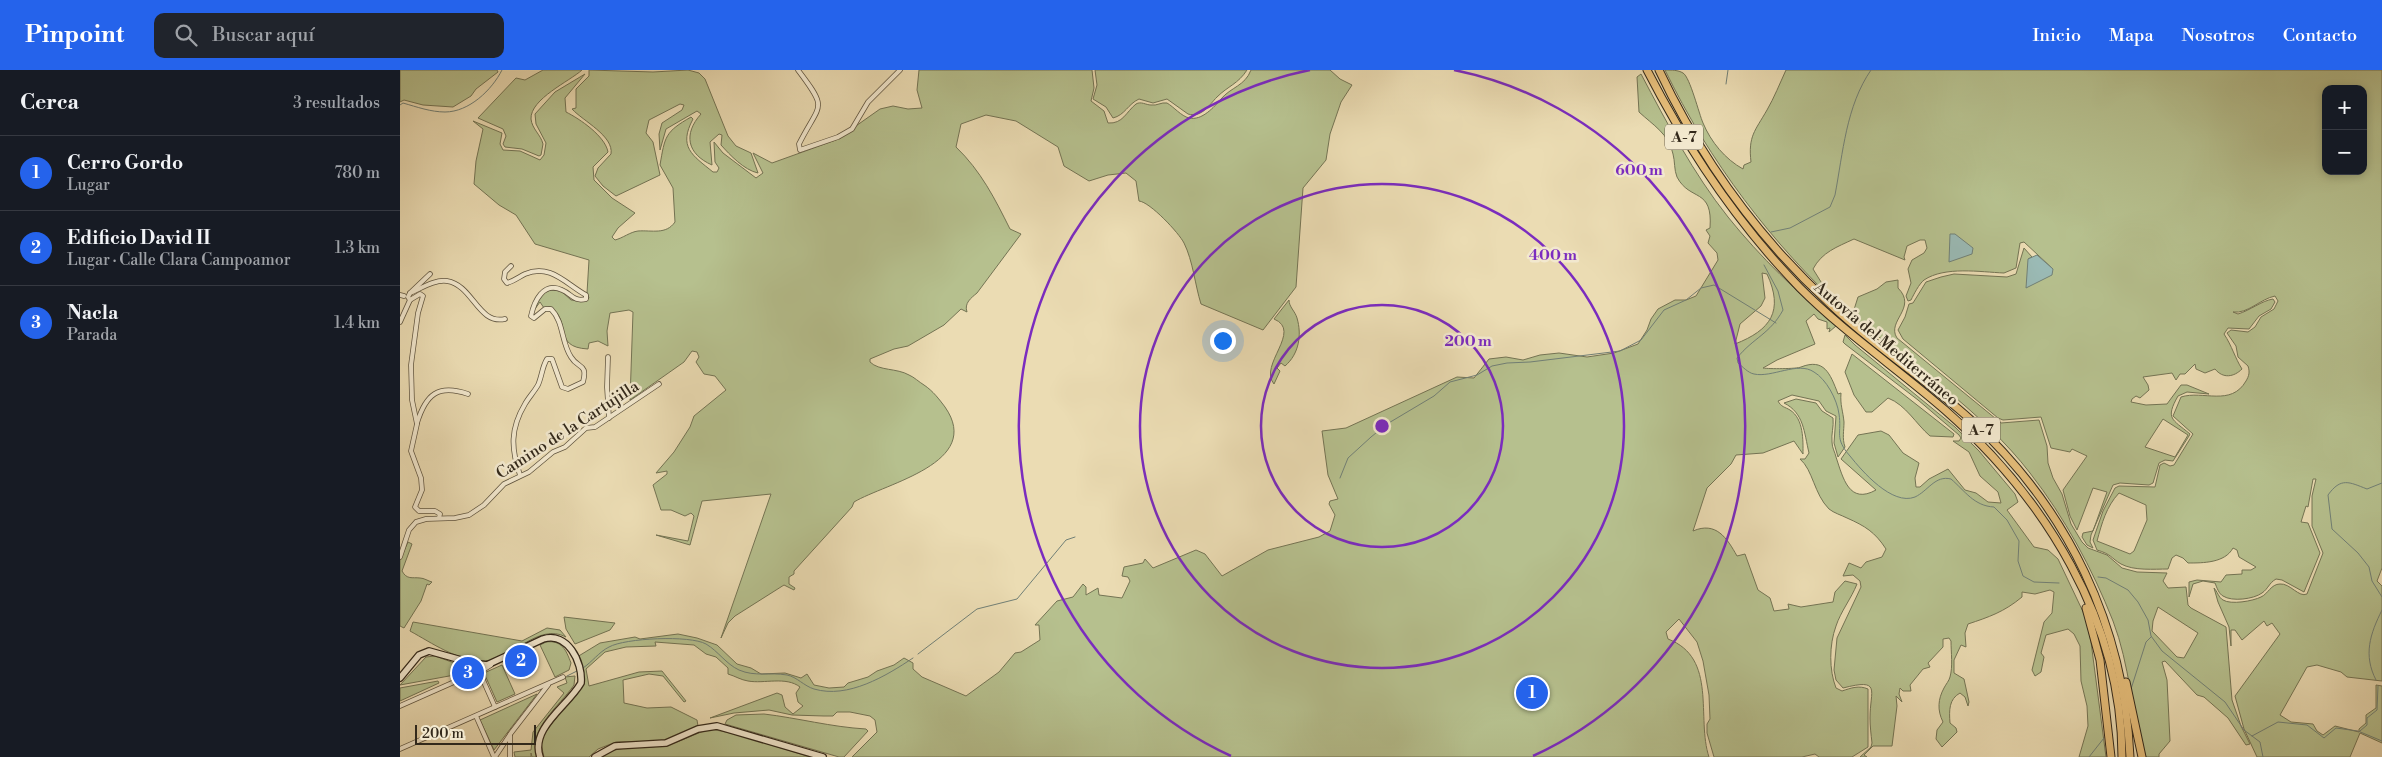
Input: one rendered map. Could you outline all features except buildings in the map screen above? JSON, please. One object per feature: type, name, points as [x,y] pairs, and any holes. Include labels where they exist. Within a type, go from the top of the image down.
[{"type":"highway","name":"Autovía del Mediterráneo","points":[[1647,70],[1668,111],[1706,173],[1756,239],[1801,289],[1850,334],[1966,429],[1988,451],[2028,499],[2065,559],[2091,614]]},
{"type":"highway","name":"Autovía del Mediterráneo","points":[[1659,70],[1689,127],[1707,156],[1762,232],[1828,303],[1957,408],[2001,450],[2050,512],[2079,560],[2110,632],[2125,702],[2130,757]]},
{"type":"highway","points":[[2091,614],[2100,660],[2111,757]]},
{"type":"highway","points":[[2091,614],[2115,686],[2122,757]]},
{"type":"highway","points":[[2110,632],[2120,658],[2142,757]]},
{"type":"street","points":[[798,70],[816,93],[819,104],[815,116],[799,144],[800,150],[838,137],[852,129],[868,102],[900,70]]},
{"type":"street","points":[[511,266],[505,272],[504,279],[508,283],[525,274],[536,271],[548,272],[560,276],[586,295],[586,299],[572,298],[561,289],[550,289],[539,293],[534,303],[531,316],[534,318],[545,309],[551,309],[556,314],[571,357],[583,366],[585,374],[583,382],[568,389],[562,387],[552,359],[547,359],[537,387],[524,405],[512,438],[515,460],[520,475]]},
{"type":"street","points":[[410,300],[408,297],[410,293],[430,274]]},
{"type":"street","points":[[410,293],[432,283],[447,281],[468,292],[473,301],[489,318],[496,321],[505,319]]},
{"type":"street","points":[[400,322],[410,300],[420,294],[423,296],[418,313],[411,365],[412,400],[417,424]]},
{"type":"street","points":[[608,357],[609,418]]},
{"type":"street","name":"Camino de la Cartujilla","points":[[400,557],[409,530],[416,522],[439,518],[455,518],[470,514],[484,505],[504,484],[529,472],[553,452],[565,447],[586,428],[596,427],[659,384]]},
{"type":"street","points":[[439,518],[440,514],[435,511],[418,511],[415,507],[422,490],[421,478],[411,450],[417,424],[422,410],[437,391],[446,390],[468,394]]},
{"type":"street","points":[[480,671],[548,637],[561,638],[569,647],[580,670],[581,684],[541,733],[538,748],[540,757]]},
{"type":"street","points":[[400,678],[419,656],[429,651],[472,663],[477,667],[474,674]]},
{"type":"street","points":[[400,706],[483,670],[495,662]]},
{"type":"street","points":[[472,663],[480,671],[495,707]]},
{"type":"street","points":[[400,749],[563,677]]},
{"type":"street","points":[[494,757],[511,732],[550,683]]},
{"type":"street","points":[[476,716],[494,757]]},
{"type":"street","points":[[595,757],[615,746],[666,743],[698,729],[717,726],[823,757]]},
{"type":"street","points":[[510,757],[511,732]]},
{"type":"green space","points":[[400,70],[497,70],[498,72],[476,89],[471,96],[453,107],[423,105],[404,100],[400,102]]},
{"type":"green space","points":[[543,70],[582,70],[552,91],[537,104],[532,112],[532,123],[543,144],[541,155],[539,156],[522,149],[505,147],[503,144],[506,136],[503,129],[478,118],[516,78],[525,80]]},
{"type":"green space","points":[[589,70],[653,72],[688,70],[699,73],[705,79],[728,136],[736,146],[751,153],[758,173],[743,165],[721,145],[722,135],[719,134],[710,142],[712,165],[697,155],[690,143],[690,136],[695,121],[701,114],[697,111],[666,129],[660,150],[659,134],[662,123],[682,110],[684,105],[680,104],[649,120],[646,133],[653,142],[660,175],[616,196],[603,186],[595,176],[598,168],[611,154],[611,147],[608,141],[597,129],[572,109],[576,108],[576,89],[589,76]]},
{"type":"green space","points":[[919,70],[1092,70],[1094,88],[1091,101],[1104,111],[1108,123],[1121,120],[1136,104],[1140,103],[1153,105],[1167,103],[1186,117],[1199,117],[1207,113],[1225,95],[1242,83],[1251,70],[1330,70],[1340,79],[1352,85],[1341,102],[1330,134],[1326,160],[1303,188],[1296,287],[1263,330],[1201,304],[1190,257],[1184,243],[1157,212],[1139,201],[1136,181],[1126,173],[1108,175],[1089,181],[1064,166],[1058,147],[1016,121],[986,115],[961,124],[956,147],[980,176],[1010,229],[1021,234],[969,301],[966,306],[967,312],[961,309],[944,325],[908,346],[894,349],[870,359],[870,362],[878,367],[899,371],[911,376],[933,392],[945,407],[954,426],[952,443],[942,457],[926,468],[854,502],[852,507],[794,571],[794,574],[789,577],[789,584],[795,588],[794,590],[784,585],[735,616],[728,623],[721,638],[771,494],[702,501],[690,545],[656,535],[688,541],[694,516],[691,513],[685,516],[671,510],[661,510],[653,485],[667,474],[667,471],[656,473],[674,452],[690,427],[694,416],[726,390],[715,376],[704,374],[696,362],[699,357],[697,352],[692,351],[684,362],[630,400],[633,312],[629,310],[610,313],[607,331],[608,346],[598,341],[589,343],[588,349],[570,344],[566,339],[557,313],[550,307],[544,308],[540,302],[532,313],[541,294],[550,290],[561,291],[571,300],[586,301],[589,298],[587,293],[589,260],[535,244],[516,215],[499,205],[474,184],[476,161],[483,129],[473,121],[502,133],[500,144],[503,150],[520,151],[540,160],[544,155],[546,143],[536,124],[535,114],[555,92],[585,74],[565,98],[566,112],[597,134],[606,146],[608,152],[593,167],[594,180],[612,198],[635,213],[618,228],[612,237],[615,240],[635,232],[667,229],[675,222],[673,188],[660,165],[663,147],[671,131],[691,117],[693,119],[687,137],[687,144],[693,155],[713,172],[717,172],[719,168],[715,162],[714,142],[723,153],[756,178],[763,173],[753,153],[772,163],[836,140],[880,109],[893,106],[908,109],[922,108],[917,90]]},
{"type":"green space","points":[[1095,70],[1247,70],[1240,79],[1221,93],[1205,110],[1197,114],[1188,114],[1167,99],[1153,103],[1139,99],[1117,117],[1113,118],[1106,107],[1093,99],[1097,85]]},
{"type":"green space","points":[[1665,70],[1679,71],[1686,76],[1710,137],[1725,155],[1743,169],[1744,165],[1751,162],[1750,153],[1753,134],[1772,101],[1786,70],[2382,70],[2382,568],[2377,581],[2382,586],[2382,681],[2347,677],[2341,672],[2317,665],[2307,667],[2280,715],[2291,722],[2313,724],[2317,731],[2323,735],[2335,726],[2359,732],[2359,729],[2366,723],[2366,715],[2376,708],[2376,685],[2382,686],[2382,743],[2360,733],[2350,757],[2257,757],[2244,729],[2235,696],[2280,634],[2272,623],[2267,626],[2264,621],[2242,640],[2235,630],[2231,630],[2231,646],[2229,627],[2214,588],[2222,599],[2231,602],[2242,602],[2263,596],[2277,584],[2284,584],[2301,594],[2307,594],[2323,553],[2312,526],[2312,496],[2316,479],[2313,479],[2308,507],[2306,506],[2301,522],[2308,523],[2320,553],[2304,592],[2282,580],[2276,579],[2264,591],[2254,597],[2232,599],[2222,595],[2215,583],[2203,581],[2193,584],[2189,597],[2189,582],[2197,580],[2221,582],[2226,575],[2242,574],[2242,570],[2251,570],[2256,567],[2239,557],[2237,550],[2233,548],[2225,557],[2213,561],[2188,563],[2176,555],[2172,558],[2168,569],[2132,568],[2097,550],[2093,540],[2103,511],[2115,488],[2119,486],[2155,487],[2160,465],[2164,463],[2170,466],[2174,465],[2193,434],[2173,416],[2181,397],[2189,395],[2225,396],[2240,389],[2246,381],[2249,374],[2248,366],[2238,357],[2236,346],[2227,333],[2231,330],[2248,332],[2255,327],[2261,317],[2274,309],[2278,301],[2275,296],[2244,311],[2233,312],[2238,314],[2273,299],[2275,302],[2271,309],[2259,316],[2249,329],[2228,328],[2224,334],[2242,369],[2236,374],[2225,376],[2215,369],[2205,373],[2196,369],[2195,364],[2185,374],[2180,374],[2176,380],[2172,373],[2143,377],[2149,390],[2140,398],[2136,396],[2131,402],[2146,405],[2167,404],[2181,385],[2187,385],[2209,394],[2187,392],[2178,396],[2172,410],[2172,418],[2190,434],[2173,461],[2165,460],[2159,463],[2153,483],[2149,485],[2120,483],[2113,485],[2094,528],[2107,492],[2093,488],[2077,530],[2070,516],[2063,490],[2087,456],[2072,449],[2070,452],[2051,448],[2041,417],[2003,420],[1998,418],[1903,339],[1898,330],[1909,304],[1913,303],[1926,282],[1954,274],[2007,277],[2016,274],[2024,248],[2032,257],[2028,259],[2053,269],[2024,242],[2020,243],[2016,268],[2004,273],[1952,271],[1932,276],[1922,282],[1911,300],[1908,301],[1906,296],[1911,283],[1908,269],[1912,260],[1924,253],[1927,248],[1925,240],[1920,240],[1907,246],[1905,260],[1854,239],[1825,254],[1813,269],[1826,290],[1846,312],[1819,286],[1768,230],[1744,200],[1701,137]],"holes":[[[2163,419],[2188,435],[2175,457],[2145,447]],[[2119,493],[2146,505],[2147,520],[2134,551],[2130,554],[2097,541],[2105,516]]]},
{"type":"green space","points":[[1641,74],[1692,165],[1728,217],[1780,274],[1836,326],[1829,332],[1830,328],[1827,329],[1827,322],[1818,319],[1814,314],[1806,321],[1815,344],[1763,368],[1798,368],[1815,364],[1825,369],[1838,394],[1841,393],[1845,447],[1838,457],[1834,443],[1836,416],[1826,411],[1819,401],[1792,395],[1778,401],[1782,406],[1795,414],[1798,419],[1802,430],[1803,454],[1794,441],[1763,453],[1736,455],[1731,464],[1707,488],[1693,531],[1701,528],[1714,530],[1725,538],[1737,556],[1745,554],[1758,590],[1770,598],[1774,611],[1789,609],[1788,604],[1801,607],[1833,602],[1835,592],[1845,581],[1857,584],[1836,626],[1832,641],[1831,657],[1832,673],[1836,688],[1842,691],[1858,687],[1868,689],[1868,747],[1852,757],[1819,757],[1815,754],[1802,757],[1714,757],[1707,733],[1707,724],[1710,719],[1709,695],[1703,661],[1697,642],[1679,619],[1666,632],[1668,639],[1684,648],[1694,660],[1700,674],[1709,757],[852,757],[877,732],[875,720],[870,716],[850,712],[837,712],[833,716],[792,715],[769,710],[734,713],[710,718],[777,693],[782,695],[785,707],[793,714],[803,706],[798,702],[796,693],[800,687],[788,682],[754,682],[743,680],[728,674],[728,668],[716,657],[706,654],[694,645],[655,642],[656,646],[626,647],[605,652],[586,669],[589,686],[639,672],[662,671],[686,701],[684,702],[663,676],[649,674],[623,680],[624,703],[647,708],[671,707],[697,720],[698,726],[664,741],[616,742],[598,749],[589,757],[544,757],[541,744],[544,734],[583,683],[577,657],[600,643],[635,637],[640,639],[678,634],[697,638],[717,645],[737,664],[751,668],[761,674],[785,673],[801,678],[807,674],[814,685],[829,688],[844,687],[848,683],[868,677],[877,671],[894,665],[904,658],[913,663],[913,669],[922,677],[966,696],[999,672],[1015,653],[1021,652],[1040,640],[1039,625],[1035,625],[1057,601],[1073,597],[1083,584],[1086,587],[1086,595],[1098,588],[1099,595],[1122,598],[1130,581],[1128,577],[1122,576],[1124,567],[1143,563],[1145,559],[1153,568],[1196,550],[1205,554],[1222,576],[1268,550],[1319,537],[1330,531],[1335,515],[1329,504],[1330,501],[1338,499],[1328,475],[1322,431],[1346,428],[1457,377],[1474,378],[1489,359],[1506,357],[1523,360],[1540,355],[1559,353],[1587,357],[1614,353],[1638,344],[1658,309],[1675,300],[1686,300],[1696,296],[1718,260],[1717,253],[1708,243],[1710,236],[1706,230],[1710,228],[1710,215],[1708,206],[1700,196],[1682,185],[1676,174],[1673,154],[1668,141],[1660,130],[1639,112],[1637,77]],"holes":[[[1762,273],[1767,274],[1774,299],[1774,309],[1771,318],[1758,332],[1735,344],[1740,324],[1761,306],[1765,298]]]},
{"type":"green space","points":[[1898,280],[1898,288],[1905,302],[1895,326],[1897,338],[2001,423],[2039,420],[2047,446],[2048,463],[2053,478],[2062,494],[2071,524],[2082,542],[2088,548],[2107,555],[2122,568],[2137,572],[2167,573],[2163,581],[2168,588],[2186,587],[2188,605],[2191,608],[2226,627],[2232,700],[2241,726],[2250,744],[2246,745],[2228,718],[2204,697],[2197,695],[2165,661],[2162,662],[2167,680],[2170,741],[2159,754],[2159,757],[2146,757],[2119,638],[2113,621],[2077,544],[2043,490],[2012,451],[1969,409],[1852,316],[1858,297],[1877,289],[1886,282]],"holes":[[[2158,607],[2198,633],[2184,658],[2177,657],[2152,631]]]},
{"type":"green space","points":[[1289,300],[1298,324],[1298,344],[1290,361],[1285,366],[1281,363],[1277,368],[1280,371],[1274,384],[1271,368],[1283,340],[1284,332],[1282,324],[1274,319]]},
{"type":"green space","points":[[1845,335],[1955,427],[1979,451],[2015,494],[2018,502],[2007,510],[2034,547],[2048,550],[2058,559],[2086,618],[2091,642],[2106,757],[2079,757],[2088,726],[2087,706],[2081,681],[2080,646],[2074,634],[2068,629],[2046,635],[2041,653],[2044,657],[2041,672],[2035,676],[2032,670],[2044,622],[2052,613],[2054,592],[2050,590],[2035,594],[2022,592],[2022,597],[2009,607],[1968,624],[1965,633],[1966,647],[1961,645],[1954,660],[1954,673],[1964,679],[1969,702],[1968,706],[1965,697],[1960,693],[1954,698],[1950,709],[1950,723],[1956,728],[1957,732],[1942,747],[1936,739],[1937,730],[1943,722],[1939,709],[1939,700],[1951,673],[1951,641],[1949,638],[1943,639],[1943,647],[1928,663],[1930,667],[1923,669],[1910,685],[1911,691],[1903,691],[1900,688],[1899,694],[1902,702],[1896,696],[1897,706],[1892,746],[1873,746],[1864,755],[1867,757],[1860,757],[1871,747],[1872,743],[1870,708],[1872,694],[1869,686],[1855,685],[1843,688],[1836,680],[1834,670],[1837,638],[1861,587],[1860,581],[1853,575],[1843,576],[1849,563],[1861,568],[1866,562],[1882,557],[1886,549],[1869,530],[1829,509],[1824,503],[1808,469],[1800,459],[1805,459],[1809,453],[1802,424],[1796,412],[1784,403],[1796,399],[1816,403],[1822,411],[1833,418],[1833,448],[1841,473],[1848,487],[1853,492],[1867,494],[1876,490],[1841,459],[1858,435],[1881,431],[1889,435],[1903,453],[1919,463],[1915,478],[1916,487],[1920,487],[1929,479],[1948,469],[1965,490],[1976,493],[1988,502],[2001,503],[1998,492],[1980,476],[1969,452],[1953,441],[1959,441],[1961,438],[1959,435],[1918,400],[1845,344],[1843,342]]},
{"type":"green space","points":[[1852,354],[1954,434],[1953,437],[1930,436],[1906,410],[1888,398],[1872,412],[1866,412],[1854,395],[1845,372]]},
{"type":"green space","points":[[2093,531],[2090,542],[2093,548],[2087,545],[2082,537],[2083,533]]},
{"type":"green space","points":[[408,542],[412,544],[402,571],[408,577],[422,578],[432,582],[429,585],[427,584],[421,601],[404,628],[400,626],[400,560]]},
{"type":"green space","points":[[564,617],[615,623],[610,630],[575,644],[566,629]]},
{"type":"green space","points":[[413,622],[522,641],[547,628],[560,630],[566,637],[556,634],[545,634],[505,655],[484,661],[455,655],[410,631]]},
{"type":"green space","points":[[546,642],[560,644],[563,647],[571,663],[569,670],[555,677],[540,645]]},
{"type":"green space","points":[[435,656],[471,669],[460,674],[400,685],[426,657]]},
{"type":"green space","points":[[502,665],[515,694],[497,702],[484,673]]},
{"type":"green space","points":[[575,676],[574,685],[540,728],[536,737],[537,757],[532,757],[531,753],[531,757],[515,757],[514,752],[531,750],[533,732],[564,693],[557,687],[567,683],[565,677]]},
{"type":"green space","points":[[438,681],[439,683],[400,701],[400,688]]},
{"type":"green space","points":[[537,694],[494,750],[480,720]]},
{"type":"green space","points":[[764,714],[866,729],[868,731],[844,757],[839,757],[725,724],[727,720],[736,715]]},
{"type":"green space","points":[[711,729],[735,734],[811,757],[600,757],[624,748],[672,744]]},
{"type":"water","points":[[1950,234],[1955,234],[1973,248],[1972,254],[1949,262]]},
{"type":"water","points":[[2037,255],[2053,269],[2052,275],[2026,288],[2028,259]]},
{"type":"waterway","points":[[400,105],[403,103],[440,112],[463,108],[486,92],[502,70]]},
{"type":"waterway","points":[[1726,84],[1728,70]]},
{"type":"waterway","points":[[1771,232],[1790,228],[1830,207],[1835,195],[1843,146],[1851,114],[1856,99],[1871,70]]},
{"type":"waterway","points":[[1764,265],[1778,291],[1783,310],[1773,325],[1737,358],[1738,363],[1747,371],[1761,375],[1800,368],[1814,372],[1827,384],[1836,402],[1842,445],[1878,486],[1897,497],[1906,498],[1915,497],[1940,479],[1951,479],[1975,501],[1994,507],[2007,520],[2019,541],[2018,561],[2023,576],[2034,582],[2059,583]]},
{"type":"waterway","points":[[1340,478],[1348,458],[1371,437],[1387,424],[1434,396],[1450,382],[1477,375],[1492,366],[1507,363],[1620,351],[1641,340],[1664,310],[1686,300],[1701,288],[1714,285],[1776,323]]},
{"type":"waterway","points":[[2382,483],[2367,489],[2350,483],[2341,483],[2328,495],[2332,529],[2358,553],[2369,567],[2372,581],[2382,597]]},
{"type":"waterway","points":[[918,654],[977,609],[1017,599],[1066,540],[1075,537]]},
{"type":"waterway","points":[[2098,577],[2106,578],[2128,590],[2138,602],[2148,620],[2151,636],[2162,651],[2225,702],[2244,730],[2260,742],[2263,757]]},
{"type":"waterway","points":[[2376,680],[2372,671],[2369,653],[2371,636],[2382,610]]},
{"type":"waterway","points":[[2131,689],[2146,642],[2151,637]]},
{"type":"waterway","points":[[583,668],[605,649],[617,644],[629,641],[686,639],[706,644],[739,670],[757,674],[787,675],[814,689],[840,691],[866,684],[891,672],[913,658]]},
{"type":"waterway","points":[[567,676],[577,671]]},
{"type":"waterway","points":[[2360,731],[2367,725],[2367,718],[2377,710],[2378,686]]},
{"type":"waterway","points":[[2252,736],[2278,722],[2307,725],[2324,738],[2336,728],[2358,731],[2382,741]]},
{"type":"waterway","points":[[2089,757],[2104,738]]},
{"type":"place","name":"Edificio David II","points":[[521,661]]},
{"type":"place","name":"Nacla","points":[[468,673]]},
{"type":"place","name":"Cerro Gordo","points":[[1532,693]]}]
